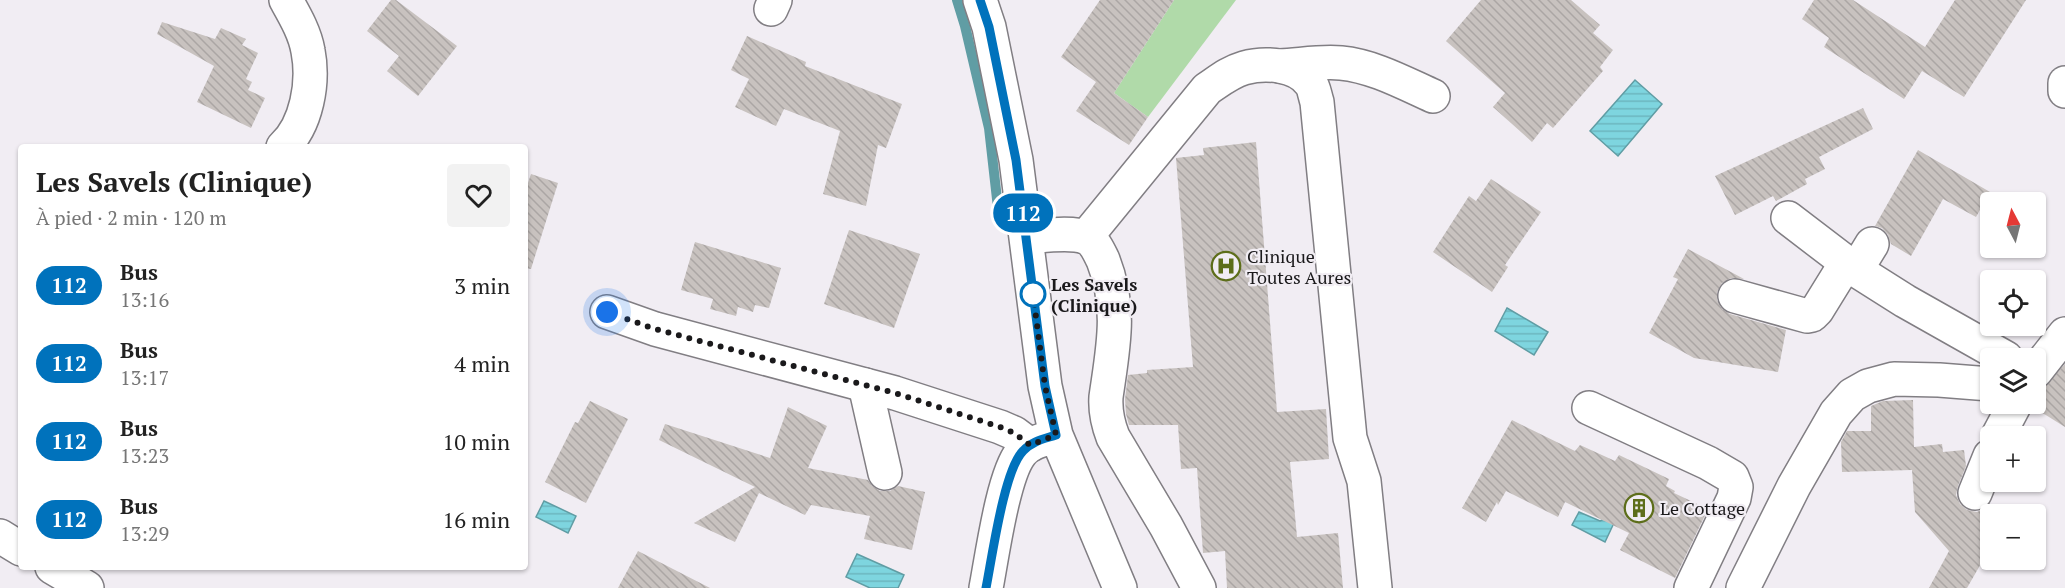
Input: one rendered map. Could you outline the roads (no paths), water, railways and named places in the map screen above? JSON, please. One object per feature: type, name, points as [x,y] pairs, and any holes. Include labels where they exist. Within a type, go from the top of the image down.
[{"type":"street","points":[[285,144],[297,129],[310,81],[308,51],[300,24],[286,0]]},
{"type":"street","points":[[980,0],[989,27],[1014,149],[1027,237],[1045,386],[1043,440],[1120,588]]},
{"type":"street","points":[[1086,237],[1207,89],[1233,72],[1246,67],[1353,64],[1433,96]]},
{"type":"street","points":[[1281,66],[1301,73],[1311,84],[1317,102],[1350,438],[1364,481],[1375,588]]},
{"type":"street","points":[[2065,83],[2065,91]]},
{"type":"street","points":[[1788,218],[1840,256],[1858,259],[1905,301],[1988,348]]},
{"type":"street","points":[[1027,237],[1060,235],[1086,237],[1094,243],[1100,254],[1108,273],[1114,303],[1115,338],[1105,408],[1108,424],[1113,437],[1166,526],[1199,588]]},
{"type":"street","points":[[1735,296],[1807,316],[1812,315],[1858,259]]},
{"type":"street","points":[[607,312],[655,329],[865,384],[1014,433],[1043,440]]},
{"type":"street","points":[[2046,358],[2065,334]]},
{"type":"street","points":[[1743,588],[1794,486],[1836,413],[1852,395],[1868,386],[1894,379],[1980,383]]},
{"type":"street","points":[[865,384],[885,473]]},
{"type":"street","points":[[1589,408],[1708,463],[1732,477],[1736,487],[1734,498],[1691,588]]},
{"type":"street","points":[[986,588],[1011,472],[1021,453],[1043,440]]},
{"type":"street","points":[[1975,493],[1980,481]]},
{"type":"street","points":[[0,536],[18,547]]},
{"type":"street","points":[[57,570],[84,587]]},
{"type":"water","points":[[1635,80],[1662,104],[1618,156],[1590,131]]},
{"type":"water","points":[[1507,308],[1548,332],[1534,355],[1495,331]]},
{"type":"water","points":[[544,501],[576,516],[568,533],[536,517]]},
{"type":"water","points":[[1579,512],[1600,521],[1604,519],[1614,523],[1605,542],[1572,525]]},
{"type":"water","points":[[857,554],[904,575],[898,588],[870,588],[846,577]]},
{"type":"waterway","points":[[957,0],[989,128],[998,208]]},
{"type":"place","name":"Clinique Toutes Aures","points":[[1226,266]]},
{"type":"place","name":"Les Savels (Clinique)","points":[[1033,294]]},
{"type":"place","name":"Le Cottage","points":[[1639,508]]}]
